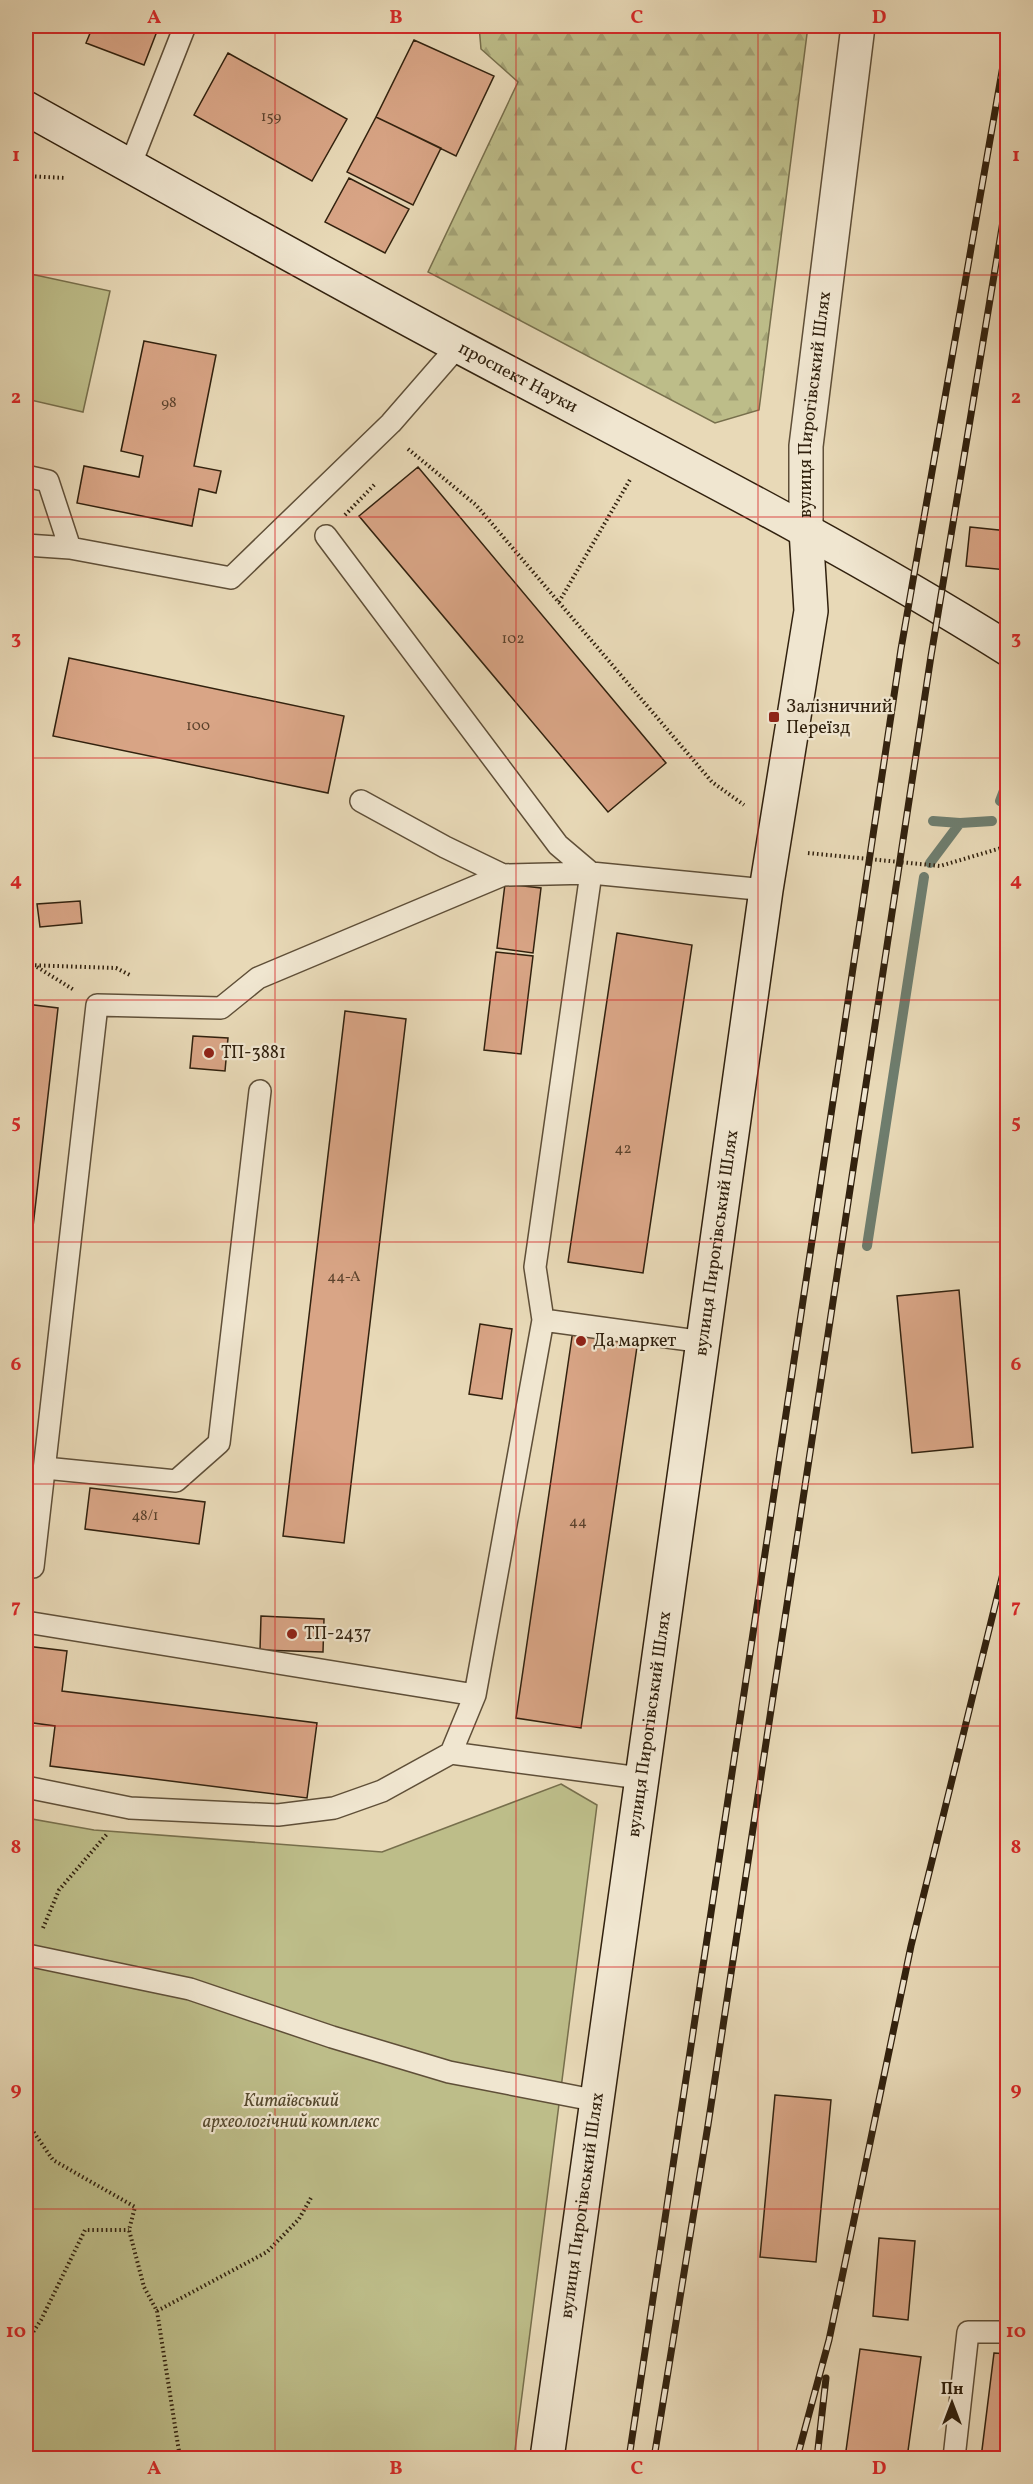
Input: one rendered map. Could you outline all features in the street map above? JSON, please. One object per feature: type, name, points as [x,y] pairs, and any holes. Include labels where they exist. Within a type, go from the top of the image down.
[{"type":"street","name":"вулиця Пирогівський Шлях","points":[[547,2458],[598,2102],[640,1778],[704,1342],[766,890],[811,611],[806,530],[806,446],[858,26]]},
{"type":"street","name":"проспект Науки","points":[[26,108],[458,346],[806,530],[940,606],[1008,649]]},
{"type":"lane","points":[[130,166],[185,26]]},
{"type":"lane","points":[[26,545],[70,548],[231,578],[391,423],[458,346]]},
{"type":"lane","points":[[26,476],[48,481],[70,548]]},
{"type":"lane","points":[[326,536],[558,845],[591,873]]},
{"type":"lane","points":[[361,801],[445,847],[503,875]]},
{"type":"lane","points":[[451,1753],[475,1695],[543,1320],[535,1267],[591,873]]},
{"type":"lane","points":[[33,1567],[97,1005],[220,1008],[258,978],[503,875],[591,873],[766,890]]},
{"type":"lane","points":[[45,1468],[176,1481],[219,1443],[260,1091]]},
{"type":"lane","points":[[543,1320],[704,1342]]},
{"type":"lane","points":[[26,1622],[475,1695]]},
{"type":"lane","points":[[26,1786],[130,1808],[278,1815],[334,1808],[382,1791],[451,1753],[640,1778]]},
{"type":"lane","points":[[32,1956],[190,1989],[332,2037],[449,2072],[598,2102]]},
{"type":"lane","points":[[954,2458],[968,2332],[1008,2332]]},
{"type":"path","points":[[26,176],[66,178]]},
{"type":"path","points":[[408,449],[476,505],[712,782],[775,839],[940,866],[1008,846]]},
{"type":"path","points":[[559,602],[632,478]]},
{"type":"path","points":[[35,966],[97,1005]]},
{"type":"path","points":[[32,1956],[59,1890],[130,1808]]},
{"type":"path","points":[[26,2121],[53,2160],[135,2207],[129,2230],[144,2287],[157,2311],[180,2458]]},
{"type":"path","points":[[157,2311],[267,2252],[299,2219],[312,2196]]},
{"type":"path","points":[[26,2343],[41,2320],[85,2230],[129,2230]]},
{"type":"green space","points":[[479,26],[808,26],[759,410],[715,423],[428,272],[518,82],[481,49]]},
{"type":"green space","points":[[26,273],[110,291],[83,412],[26,399]]},
{"type":"green space","name":"Китаївський археологічний комплекс","points":[[561,1784],[597,1805],[514,2458],[26,2458],[26,1818],[94,1830],[382,1852]]},
{"type":"building","points":[[93,26],[159,26],[144,65],[86,43]]},
{"type":"building","points":[[414,40],[494,76],[456,156],[376,117]]},
{"type":"building","points":[[228,53],[347,119],[312,181],[194,115]]},
{"type":"building","points":[[376,117],[441,148],[413,205],[347,172]]},
{"type":"building","points":[[349,178],[409,209],[385,253],[325,222]]},
{"type":"building","points":[[144,341],[216,355],[194,466],[221,471],[216,493],[199,489],[192,526],[77,503],[84,466],[139,477],[143,456],[121,451]]},
{"type":"building","points":[[418,467],[666,763],[608,812],[359,516]]},
{"type":"building","points":[[970,527],[1008,531],[1007,570],[966,566]]},
{"type":"building","points":[[69,658],[344,716],[328,793],[53,736]]},
{"type":"building","points":[[505,884],[541,888],[533,953],[497,948]]},
{"type":"building","points":[[80,901],[82,923],[40,927],[37,904]]},
{"type":"building","points":[[617,933],[692,945],[643,1273],[568,1262]]},
{"type":"building","points":[[496,952],[533,956],[521,1054],[484,1050]]},
{"type":"building","points":[[26,1004],[58,1008],[26,1288]]},
{"type":"building","points":[[345,1011],[406,1019],[344,1543],[283,1536]]},
{"type":"building","name":"ТП-3881","points":[[193,1036],[228,1038],[225,1071],[190,1068]]},
{"type":"building","points":[[959,1290],[973,1447],[912,1453],[897,1296]]},
{"type":"building","points":[[480,1324],[512,1329],[502,1399],[469,1394]]},
{"type":"building","points":[[573,1330],[638,1340],[581,1728],[516,1718]]},
{"type":"building","points":[[90,1488],[205,1502],[199,1544],[85,1529]]},
{"type":"building","name":"ТП-2437","points":[[261,1616],[324,1619],[323,1652],[260,1650]]},
{"type":"building","points":[[26,1646],[67,1651],[62,1691],[317,1723],[307,1798],[50,1766],[55,1726],[26,1722]]},
{"type":"building","points":[[775,2095],[831,2100],[816,2262],[760,2257]]},
{"type":"building","points":[[1008,2104],[1008,2137],[1003,2136]]},
{"type":"building","points":[[879,2238],[915,2241],[908,2320],[873,2316]]},
{"type":"building","points":[[860,2349],[921,2357],[907,2458],[845,2458]]},
{"type":"building","points":[[994,2353],[1008,2354],[1008,2458],[981,2458]]},
{"type":"waterway","points":[[1000,801],[1008,780]]},
{"type":"waterway","points":[[933,821],[960,823],[992,821]]},
{"type":"waterway","points":[[930,863],[960,823]]},
{"type":"waterway","points":[[867,1246],[924,877]]},
{"type":"railway","points":[[629,2458],[901,649],[1008,37]]},
{"type":"railway","points":[[654,2458],[708,2125],[931,656],[1008,191]]},
{"type":"railway","points":[[797,2458],[829,2340],[911,1946],[1008,1553]]},
{"type":"railway","points":[[817,2458],[826,2378]]},
{"type":"place","name":"Залізничний Переїзд","points":[[774,717]]},
{"type":"place","name":"ТП-3881","points":[[209,1053]]},
{"type":"place","name":"Да маркет","points":[[581,1341]]},
{"type":"place","name":"ТП-2437","points":[[292,1634]]}]
